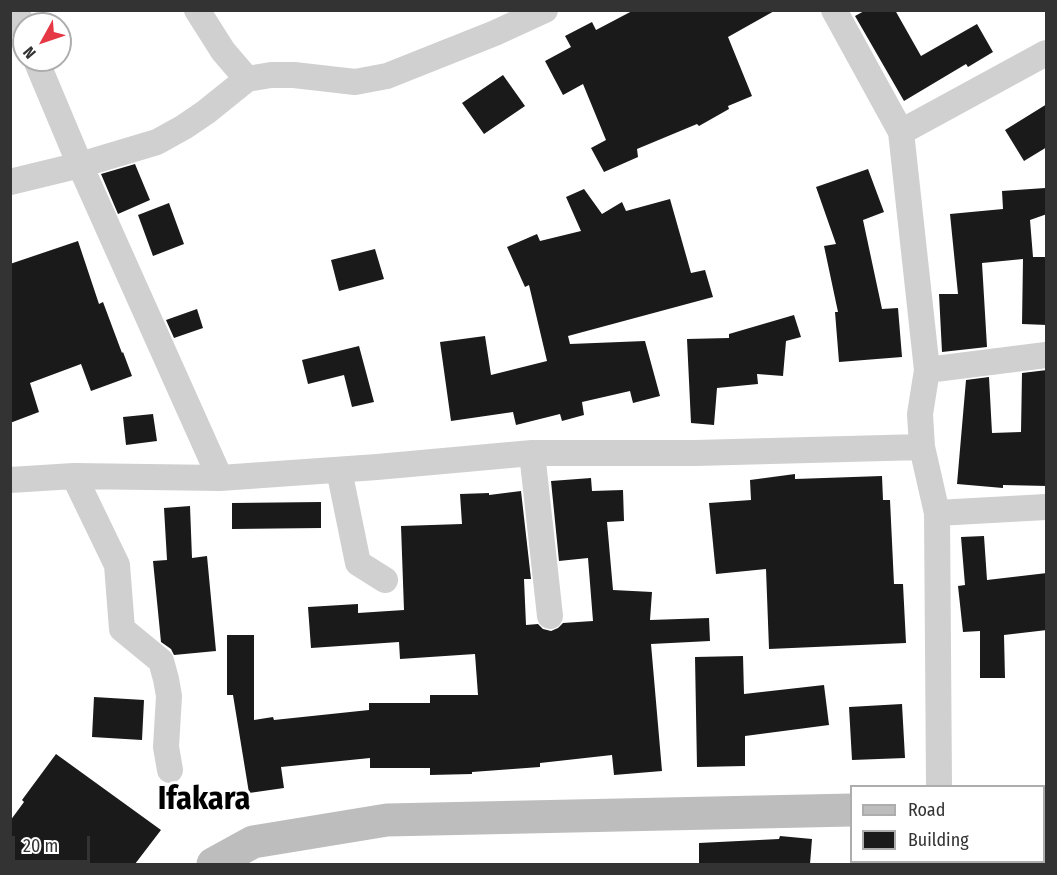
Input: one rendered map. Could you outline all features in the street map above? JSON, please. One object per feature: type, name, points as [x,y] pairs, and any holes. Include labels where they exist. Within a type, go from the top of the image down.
[{"type":"main road","points":[[213,864],[253,842],[387,820],[850,810]]},
{"type":"street","points":[[197,10],[224,51],[247,79]]},
{"type":"street","points":[[10,182],[80,165],[157,142],[191,122],[247,79],[283,75],[355,82],[373,80],[484,37],[545,10]]},
{"type":"street","points":[[834,10],[901,132],[927,370],[920,414],[922,447],[937,513],[939,785]]},
{"type":"street","points":[[901,132],[1047,53]]},
{"type":"street","points":[[41,72],[80,165],[220,478]]},
{"type":"street","points":[[927,370],[1047,355]]},
{"type":"street","points":[[10,480],[74,476],[220,478],[532,453],[695,453],[922,447]]},
{"type":"street","points":[[532,453],[550,616]]},
{"type":"street","points":[[339,470],[358,563],[385,580]]},
{"type":"street","points":[[74,476],[117,565],[122,629],[161,661],[169,696],[166,747],[170,770]]},
{"type":"street","points":[[937,513],[1047,507]]},
{"type":"building","points":[[634,10],[776,10],[728,37],[752,96],[728,106],[729,109],[699,126],[697,124],[637,149],[638,157],[604,172],[591,148],[606,140],[583,84],[563,95],[545,61],[571,47],[565,36],[592,22],[596,30]]},
{"type":"building","points":[[866,10],[895,10],[921,56],[977,24],[993,52],[968,67],[966,64],[904,101],[855,16]]},
{"type":"building","points":[[503,75],[525,106],[484,134],[462,103]]},
{"type":"building","points":[[1047,104],[1047,147],[1024,161],[1005,130]]},
{"type":"building","points":[[135,164],[150,200],[118,214],[101,174]]},
{"type":"building","points":[[868,169],[884,212],[863,220],[882,309],[898,308],[902,357],[839,362],[835,312],[838,312],[824,246],[836,244],[816,187]]},
{"type":"building","points":[[1045,188],[1047,214],[1030,220],[1033,257],[1047,257],[1047,325],[1022,324],[1023,259],[982,263],[987,347],[942,352],[939,294],[958,294],[950,214],[1003,209],[1002,191]]},
{"type":"building","points":[[584,189],[602,214],[622,202],[626,211],[670,199],[691,273],[705,270],[713,297],[568,336],[570,344],[645,341],[660,396],[633,403],[630,391],[582,402],[584,415],[562,421],[560,414],[516,425],[513,412],[451,421],[440,342],[485,336],[491,375],[547,361],[529,285],[525,287],[507,247],[537,234],[540,241],[581,231],[566,197]]},
{"type":"building","points":[[169,203],[184,244],[153,256],[138,215]]},
{"type":"building","points":[[78,241],[99,304],[103,302],[132,376],[91,391],[81,364],[30,383],[39,412],[10,423],[10,264]]},
{"type":"building","points":[[375,249],[384,279],[339,291],[331,260]]},
{"type":"building","points":[[197,309],[203,328],[174,338],[166,320]]},
{"type":"building","points":[[794,315],[801,337],[786,341],[783,376],[757,374],[758,384],[717,388],[714,425],[691,423],[687,339],[729,338],[729,334]]},
{"type":"building","points":[[359,346],[374,402],[352,407],[344,375],[308,384],[302,360]]},
{"type":"building","points":[[1047,370],[1047,486],[1003,485],[1003,488],[957,484],[966,380],[989,377],[992,433],[1021,432],[1022,373]]},
{"type":"building","points":[[153,414],[157,441],[126,445],[123,417]]},
{"type":"building","points":[[795,474],[795,479],[882,476],[883,500],[890,500],[894,584],[903,584],[906,643],[769,649],[766,569],[716,574],[709,503],[751,500],[750,480]]},
{"type":"building","points":[[591,478],[592,491],[623,490],[624,521],[607,522],[613,590],[652,592],[650,620],[709,618],[710,641],[651,644],[662,771],[614,775],[612,755],[540,763],[540,767],[472,772],[472,774],[430,775],[430,768],[370,768],[370,758],[281,767],[284,788],[249,793],[233,695],[227,695],[227,635],[254,635],[254,720],[369,710],[369,703],[430,703],[430,695],[478,695],[475,654],[400,659],[399,642],[311,648],[308,607],[358,604],[358,613],[404,610],[401,526],[462,524],[460,494],[489,493],[489,495],[521,491],[531,579],[524,579],[526,625],[538,624],[543,629],[551,631],[563,623],[593,621],[588,558],[559,561],[551,481]]},
{"type":"building","points":[[321,502],[321,528],[232,529],[232,503]]},
{"type":"building","points":[[190,506],[192,558],[207,556],[216,651],[174,655],[171,649],[161,642],[153,561],[167,560],[164,508]]},
{"type":"building","points":[[984,536],[987,580],[1047,573],[1047,630],[1004,635],[1005,678],[980,678],[980,631],[963,632],[958,586],[965,585],[961,537]]},
{"type":"building","points":[[743,656],[744,694],[824,685],[829,725],[745,736],[745,766],[697,767],[695,657]]},
{"type":"building","points":[[94,697],[144,700],[142,740],[92,737]]},
{"type":"building","points":[[902,704],[905,758],[852,760],[849,707]]},
{"type":"building","points":[[56,754],[161,830],[135,864],[10,864],[10,821],[24,802],[22,800]]},
{"type":"building","points":[[780,836],[812,839],[810,864],[699,864],[699,843],[779,839]]},
{"type":"district","name":"Ifakara","points":[[204,800]]}]
